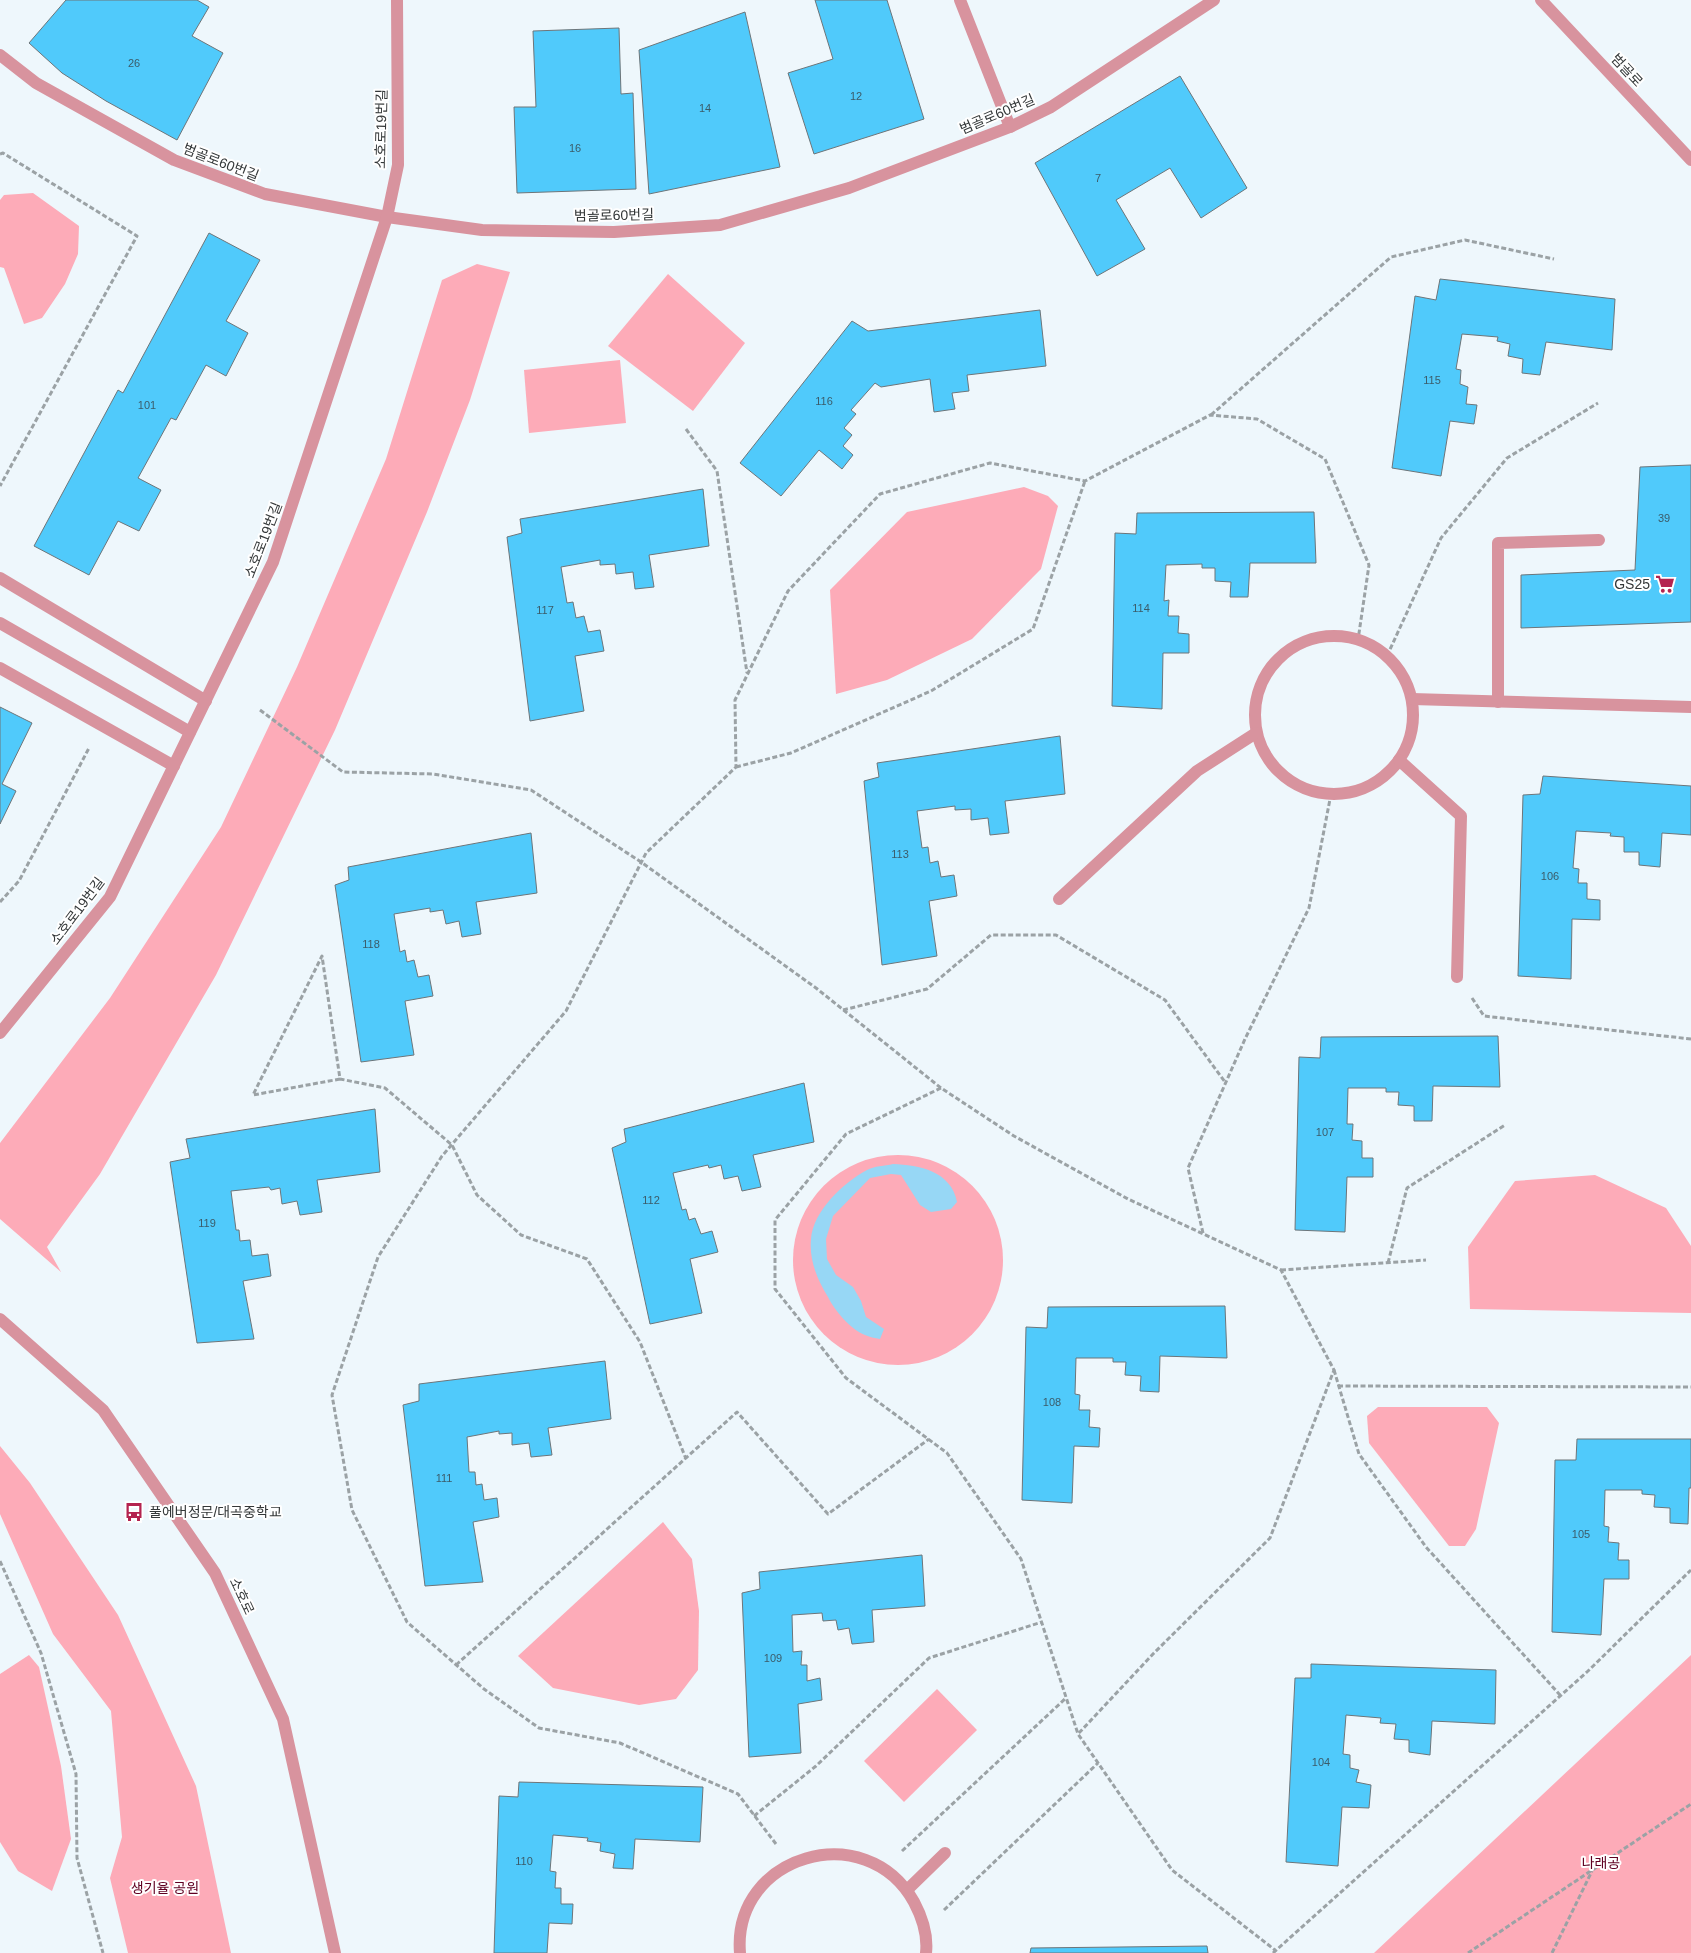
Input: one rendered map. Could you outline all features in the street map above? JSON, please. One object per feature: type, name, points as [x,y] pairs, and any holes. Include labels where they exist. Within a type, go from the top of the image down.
[{"type":"street","name":"소호로19번길","points":[[0,1033],[110,897],[273,562],[387,216],[398,164],[397,0]]},
{"type":"street","points":[[960,0],[1010,127]]},
{"type":"street","name":"범골로60번길","points":[[0,55],[36,83],[174,160],[265,194],[387,216],[482,230],[614,232],[720,226],[849,188],[1010,127],[1052,107],[1214,0]]},
{"type":"street","name":"범골로","points":[[1541,0],[1691,160]]},
{"type":"street","points":[[1498,702],[1498,543],[1599,540]]},
{"type":"street","points":[[0,578],[206,701]]},
{"type":"street","points":[[0,623],[190,732]]},
{"type":"street","points":[[1342,636],[1366,642],[1387,656],[1403,676],[1412,699],[1413,720],[1408,741],[1399,760],[1380,779],[1357,791],[1331,794],[1306,790],[1283,776],[1266,757],[1256,733],[1254,708],[1261,684],[1274,662],[1294,646],[1317,637],[1342,636]]},
{"type":"street","points":[[0,668],[174,766]]},
{"type":"street","points":[[1412,699],[1691,707]]},
{"type":"street","points":[[1060,898],[1197,771],[1256,733]]},
{"type":"street","points":[[1399,760],[1461,816],[1457,976]]},
{"type":"street","name":"소호로","points":[[0,1319],[103,1410],[215,1573],[283,1719],[336,1953]]},
{"type":"street","points":[[907,1890],[946,1853]]},
{"type":"street","points":[[740,1953],[739,1939],[747,1908],[765,1882],[791,1863],[822,1854],[854,1855],[884,1868],[907,1890],[921,1916],[927,1946],[926,1953]]},
{"type":"path","points":[[0,154],[3,153],[137,236],[0,486]]},
{"type":"path","points":[[736,767],[735,700],[788,591],[880,494],[990,463],[1085,481],[1210,416],[1391,257],[1465,240],[1554,259]]},
{"type":"path","points":[[1387,656],[1441,538],[1507,458],[1598,404]]},
{"type":"path","points":[[1210,416],[1257,419],[1325,459],[1369,565],[1358,640]]},
{"type":"path","points":[[686,429],[718,471],[747,674]]},
{"type":"path","points":[[791,1863],[738,1794],[620,1744],[539,1728],[484,1689],[406,1622],[352,1510],[332,1395],[378,1257],[442,1156],[566,1011],[646,853],[736,767],[791,753],[930,691],[1033,629],[1085,481]]},
{"type":"path","points":[[260,710],[343,772],[433,774],[532,790],[641,862],[843,1010],[941,1088],[1022,1140],[1128,1199],[1281,1270],[1426,1260]]},
{"type":"path","points":[[0,902],[20,881],[101,725]]},
{"type":"path","points":[[1203,1233],[1188,1168],[1225,1083],[1309,908],[1331,794]]},
{"type":"path","points":[[843,1010],[926,989],[991,935],[1056,935],[1165,1000],[1225,1083]]},
{"type":"path","points":[[340,1079],[322,956],[253,1095],[340,1079],[385,1088],[452,1145],[477,1195],[521,1235],[586,1259],[640,1342],[686,1459]]},
{"type":"path","points":[[1457,976],[1484,1016],[1691,1039]]},
{"type":"path","points":[[941,1088],[846,1134],[775,1220],[774,1289],[846,1378],[947,1452],[1022,1559],[1078,1734],[1172,1870],[1274,1952],[1560,1695],[1691,1570]]},
{"type":"path","points":[[1388,1263],[1408,1188],[1505,1125]]},
{"type":"path","points":[[1281,1270],[1334,1370],[1359,1454],[1426,1546],[1560,1695]]},
{"type":"path","points":[[1078,1734],[1153,1654],[1270,1538],[1334,1370]]},
{"type":"path","points":[[1338,1386],[1691,1387]]},
{"type":"path","points":[[456,1665],[738,1412],[828,1514],[929,1439]]},
{"type":"path","points":[[0,1561],[41,1653],[76,1774],[77,1858],[103,1953]]},
{"type":"path","points":[[754,1816],[816,1766],[929,1658],[1042,1622]]},
{"type":"path","points":[[884,1868],[1066,1698]]},
{"type":"path","points":[[924,1929],[1098,1763]]},
{"type":"path","points":[[1468,1953],[1691,1804]]},
{"type":"path","points":[[1552,1953],[1592,1870]]},
{"type":"green space","points":[[33,193],[79,226],[78,254],[65,284],[42,318],[24,324],[4,268],[0,267],[0,200],[4,195]]},
{"type":"green space","points":[[477,264],[510,272],[470,400],[427,512],[335,730],[216,975],[100,1174],[47,1247],[61,1272],[0,1219],[0,1143],[110,998],[221,827],[297,667],[386,459],[442,280]]},
{"type":"green space","points":[[668,274],[745,343],[693,411],[608,346]]},
{"type":"green space","points":[[620,360],[626,423],[529,433],[524,370]]},
{"type":"green space","points":[[1024,487],[1048,496],[1058,506],[1041,569],[972,639],[887,680],[836,694],[830,590],[907,512]]},
{"type":"green space","points":[[898,1155],[918,1157],[938,1163],[956,1173],[972,1186],[985,1202],[995,1220],[1001,1240],[1003,1260],[1001,1280],[995,1300],[985,1318],[972,1334],[956,1347],[938,1357],[918,1363],[898,1365],[878,1363],[858,1357],[840,1347],[824,1334],[811,1318],[801,1300],[795,1280],[793,1260],[795,1240],[801,1220],[811,1202],[824,1186],[840,1173],[858,1163],[878,1157]]},
{"type":"green space","points":[[1595,1175],[1666,1208],[1691,1246],[1691,1313],[1470,1309],[1468,1247],[1515,1181]]},
{"type":"green space","points":[[1378,1407],[1487,1407],[1499,1423],[1476,1529],[1465,1546],[1449,1546],[1369,1443],[1367,1416]]},
{"type":"green space","name":"생기율 공원","points":[[0,1446],[30,1483],[118,1615],[196,1786],[231,1953],[128,1953],[110,1878],[122,1837],[111,1711],[53,1634],[0,1514]]},
{"type":"green space","points":[[663,1522],[692,1559],[699,1611],[698,1670],[676,1699],[639,1705],[553,1688],[518,1656]]},
{"type":"green space","points":[[29,1655],[39,1667],[61,1766],[71,1839],[52,1891],[18,1871],[0,1842],[0,1674]]},
{"type":"green space","name":"나래공","points":[[1691,1655],[1691,1953],[1374,1953]]},
{"type":"green space","points":[[937,1689],[977,1730],[904,1802],[864,1761]]},
{"type":"water","points":[[893,1164],[923,1168],[941,1177],[954,1192],[957,1202],[951,1209],[931,1212],[920,1205],[901,1175],[891,1174],[870,1178],[833,1216],[826,1239],[827,1259],[836,1275],[853,1287],[861,1301],[866,1317],[884,1329],[880,1339],[867,1336],[854,1329],[835,1308],[820,1283],[815,1269],[811,1254],[811,1239],[817,1218],[831,1198],[858,1175],[867,1170]]},
{"type":"building","points":[[66,0],[197,0],[209,7],[192,36],[223,53],[177,140],[106,101],[62,73],[29,43]]},
{"type":"building","points":[[815,0],[887,0],[924,119],[814,154],[788,73],[833,59]]},
{"type":"building","points":[[745,12],[780,167],[649,194],[639,50]]},
{"type":"building","points":[[619,28],[621,94],[633,93],[636,189],[517,193],[514,107],[536,107],[533,31]]},
{"type":"building","points":[[1180,76],[1247,188],[1201,218],[1170,168],[1116,200],[1145,249],[1097,276],[1035,163]]},
{"type":"building","points":[[209,233],[260,260],[226,321],[248,333],[226,376],[206,365],[176,420],[171,418],[138,478],[161,490],[139,531],[118,521],[89,575],[34,546],[118,390],[123,393]]},
{"type":"building","points":[[1440,279],[1615,299],[1612,350],[1546,342],[1540,375],[1522,373],[1523,359],[1508,356],[1510,344],[1497,341],[1498,337],[1462,334],[1456,369],[1461,370],[1460,384],[1468,387],[1466,404],[1477,405],[1474,424],[1450,421],[1441,476],[1392,468],[1415,296],[1436,300]]},
{"type":"building","points":[[1040,310],[1046,366],[967,375],[969,391],[952,393],[955,409],[934,412],[930,379],[881,387],[875,383],[851,410],[856,414],[844,428],[852,435],[843,446],[853,455],[842,469],[819,450],[781,496],[740,463],[852,321],[868,331]]},
{"type":"building","points":[[1691,465],[1691,622],[1521,628],[1521,575],[1635,570],[1640,467]]},
{"type":"building","points":[[703,489],[709,546],[649,555],[654,587],[635,589],[633,572],[616,574],[615,564],[600,565],[600,560],[561,567],[567,603],[573,602],[576,618],[584,616],[588,632],[600,630],[604,651],[575,656],[584,711],[530,721],[507,537],[522,533],[520,519]]},
{"type":"building","points":[[1314,512],[1316,563],[1250,563],[1248,597],[1230,597],[1231,582],[1215,581],[1215,568],[1202,568],[1202,564],[1166,565],[1164,601],[1169,600],[1168,616],[1179,616],[1178,633],[1189,634],[1189,653],[1163,653],[1162,709],[1112,706],[1115,533],[1136,534],[1137,513]]},
{"type":"building","points":[[0,707],[32,723],[2,784],[16,791],[0,824]]},
{"type":"building","points":[[1060,736],[1065,794],[1005,801],[1009,833],[990,835],[988,818],[971,820],[971,809],[955,810],[955,806],[917,811],[922,848],[928,847],[930,863],[938,861],[941,877],[954,875],[957,896],[929,901],[937,956],[882,965],[864,781],[879,777],[877,763]]},
{"type":"building","points":[[1543,776],[1691,786],[1691,835],[1662,833],[1660,867],[1639,865],[1639,852],[1624,852],[1624,837],[1610,836],[1611,833],[1576,831],[1573,868],[1579,869],[1578,883],[1587,883],[1587,899],[1600,900],[1600,920],[1572,919],[1571,979],[1518,976],[1523,795],[1540,794]]},
{"type":"building","points":[[531,833],[537,893],[476,902],[481,934],[462,937],[459,921],[446,924],[443,910],[430,912],[430,908],[394,914],[400,952],[405,950],[407,962],[414,960],[418,977],[429,975],[433,996],[405,1001],[414,1055],[361,1062],[335,885],[349,880],[348,867]]},
{"type":"building","points":[[1498,1036],[1500,1087],[1433,1086],[1432,1121],[1414,1121],[1414,1106],[1398,1105],[1399,1092],[1386,1092],[1386,1088],[1348,1088],[1347,1124],[1353,1124],[1352,1140],[1362,1141],[1362,1158],[1373,1158],[1373,1177],[1347,1177],[1345,1232],[1295,1230],[1299,1057],[1320,1058],[1321,1037]]},
{"type":"building","points":[[804,1083],[814,1142],[753,1155],[761,1187],[742,1191],[738,1176],[724,1179],[721,1165],[709,1168],[708,1165],[673,1173],[682,1210],[686,1209],[689,1220],[695,1218],[701,1234],[712,1231],[718,1252],[690,1259],[702,1313],[650,1324],[612,1148],[626,1142],[624,1129]]},
{"type":"building","points":[[375,1109],[380,1172],[317,1180],[322,1212],[300,1215],[297,1201],[282,1204],[280,1188],[271,1190],[269,1187],[231,1191],[236,1230],[239,1230],[240,1241],[250,1240],[252,1256],[268,1254],[271,1276],[243,1281],[254,1339],[197,1343],[170,1162],[190,1158],[186,1139]]},
{"type":"building","points":[[1225,1306],[1227,1358],[1160,1356],[1159,1392],[1140,1391],[1141,1376],[1125,1375],[1126,1362],[1113,1362],[1113,1358],[1076,1358],[1075,1394],[1080,1395],[1079,1410],[1090,1410],[1089,1427],[1100,1428],[1099,1447],[1074,1446],[1072,1503],[1022,1500],[1026,1327],[1047,1328],[1048,1307]]},
{"type":"building","points":[[605,1361],[611,1419],[548,1428],[552,1455],[531,1457],[529,1443],[512,1445],[512,1433],[499,1434],[499,1431],[467,1437],[469,1472],[475,1472],[476,1485],[482,1484],[484,1500],[497,1498],[499,1517],[473,1522],[483,1582],[425,1586],[403,1405],[419,1401],[419,1384]]},
{"type":"building","points":[[1577,1439],[1691,1439],[1691,1488],[1689,1488],[1688,1524],[1670,1523],[1670,1508],[1654,1507],[1655,1495],[1642,1494],[1642,1490],[1605,1490],[1604,1526],[1609,1527],[1608,1542],[1619,1543],[1618,1560],[1629,1560],[1629,1579],[1604,1579],[1601,1635],[1552,1632],[1555,1460],[1576,1460]]},
{"type":"building","points":[[922,1555],[925,1606],[872,1610],[874,1642],[852,1644],[849,1628],[838,1630],[836,1620],[823,1621],[822,1613],[792,1615],[793,1652],[802,1651],[801,1665],[807,1665],[807,1681],[820,1678],[822,1700],[798,1704],[801,1753],[749,1757],[742,1593],[760,1589],[759,1572]]},
{"type":"building","points":[[1311,1664],[1496,1670],[1495,1724],[1432,1721],[1430,1755],[1409,1752],[1409,1740],[1394,1739],[1396,1724],[1380,1723],[1381,1718],[1346,1715],[1343,1754],[1350,1755],[1350,1768],[1359,1770],[1356,1782],[1371,1785],[1369,1808],[1342,1807],[1338,1866],[1286,1862],[1295,1678],[1311,1678]]},
{"type":"building","points":[[519,1782],[703,1787],[700,1842],[635,1839],[633,1869],[613,1868],[615,1854],[600,1851],[601,1843],[587,1841],[588,1838],[553,1835],[550,1871],[556,1872],[555,1888],[561,1888],[561,1904],[573,1904],[572,1924],[549,1923],[547,1953],[494,1953],[499,1796],[518,1797]]},
{"type":"building","points":[[1207,1946],[1208,1953],[1030,1953],[1031,1948]]},
{"type":"place","name":"GS25","points":[[1665,584]]},
{"type":"place","name":"풀에버정문/대곡중학교","points":[[134,1512]]}]
